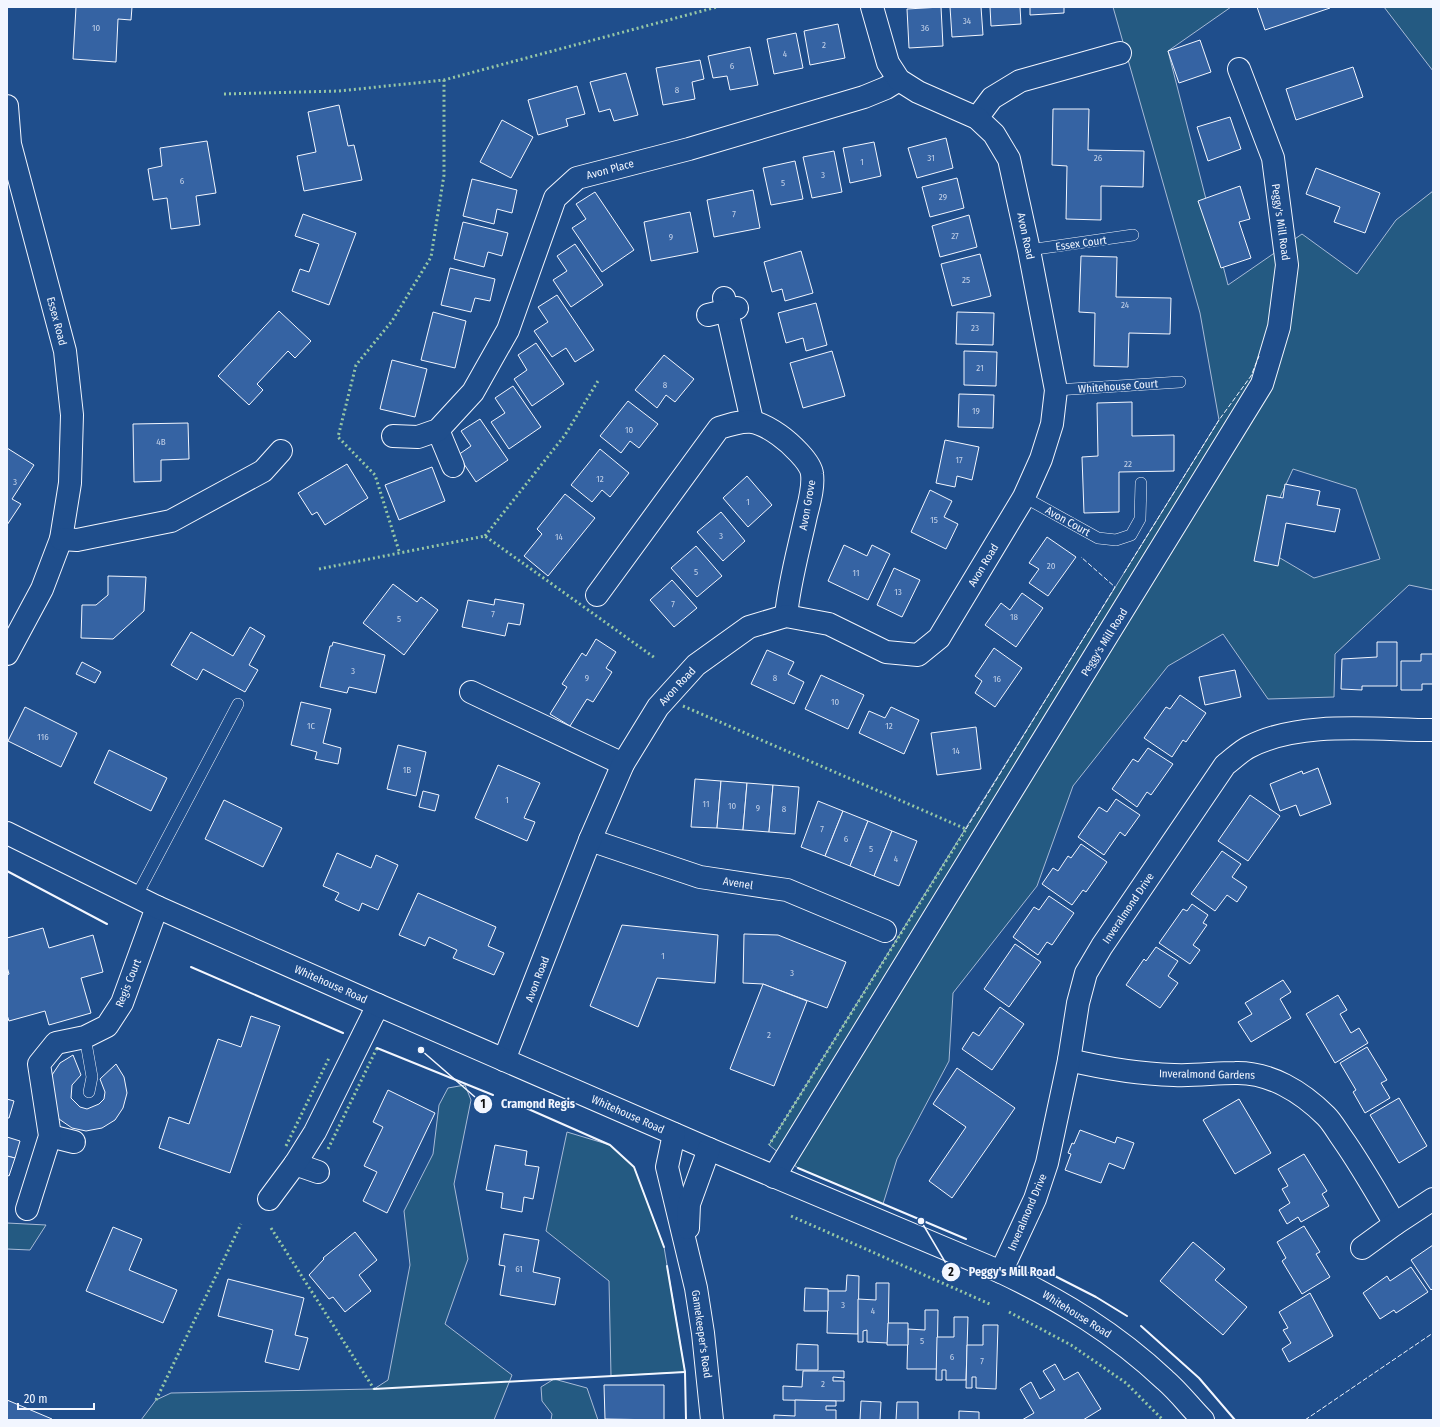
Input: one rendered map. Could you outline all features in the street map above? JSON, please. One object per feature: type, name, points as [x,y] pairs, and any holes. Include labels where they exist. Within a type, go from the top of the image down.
[{"type":"street","points":[[872,7],[888,63],[899,80]]},
{"type":"street","points":[[977,118],[992,98],[1020,81],[1120,53]]},
{"type":"street","name":"Peggy's Mill Road","points":[[774,1177],[1262,384],[1279,327],[1287,265],[1273,158],[1239,69]]},
{"type":"street","name":"Avon Road","points":[[504,1060],[590,840],[623,764],[658,706],[696,665],[749,626],[786,616],[830,624],[886,652],[918,655],[939,638],[1024,497],[1041,459],[1052,424],[1056,390],[1029,250],[1009,159],[994,134],[977,118],[918,92],[899,80]]},
{"type":"street","name":"Avon Place","points":[[393,436],[418,437],[438,430],[473,392],[508,330],[555,198],[577,178],[689,149],[864,97],[886,88],[899,80]]},
{"type":"street","name":"Essex Road","points":[[7,106],[10,144],[65,351],[72,415],[70,483],[61,539],[42,590],[7,654]]},
{"type":"street","points":[[597,595],[616,583],[719,428],[737,422],[752,421],[724,308]]},
{"type":"street","name":"Avon Grove","points":[[752,421],[768,427],[786,440],[805,461],[812,474],[811,496],[786,616]]},
{"type":"street","points":[[438,430],[453,466]]},
{"type":"street","points":[[61,539],[77,540],[171,521],[262,471],[281,451]]},
{"type":"street","points":[[471,692],[623,764]]},
{"type":"street","name":"Inveralmond Drive","points":[[1001,1272],[1035,1199],[1048,1163],[1069,1060],[1078,1003],[1086,973],[1102,946],[1225,765],[1248,747],[1275,736],[1310,729],[1433,730]]},
{"type":"street","name":"Whitehouse Road","points":[[7,833],[157,907],[378,1005],[774,1177],[1001,1272],[1081,1314],[1125,1345],[1166,1380],[1203,1420]]},
{"type":"street","name":"Avenel","points":[[590,840],[700,877],[787,890],[885,931]]},
{"type":"street","name":"Regis Court","points":[[27,1210],[50,1136],[39,1064],[56,1043],[85,1037],[107,1026],[122,1003],[157,907]]},
{"type":"street","points":[[269,1200],[295,1164],[315,1132],[378,1005]]},
{"type":"street","name":"Inveralmond Gardens","points":[[1069,1060],[1093,1066],[1162,1075],[1197,1076],[1236,1073],[1258,1074],[1284,1084],[1327,1116],[1355,1157],[1394,1224]]},
{"type":"street","name":"Gamekeeper's Road","points":[[674,1134],[667,1166],[696,1288],[703,1333],[712,1420]]},
{"type":"street","points":[[50,1136],[74,1142]]},
{"type":"street","name":"Gamekeeper's Road","points":[[687,1250],[689,1204],[709,1149]]},
{"type":"street","points":[[295,1164],[318,1172]]},
{"type":"street","points":[[1362,1248],[1394,1224],[1433,1199]]},
{"type":"lane","name":"Essex Court","points":[[1029,250],[1133,236]]},
{"type":"lane","name":"Whitehouse Court","points":[[1056,390],[1180,382]]},
{"type":"lane","name":"Avon Court","points":[[1024,497],[1098,538],[1116,540],[1131,535],[1140,519],[1141,484]]},
{"type":"lane","points":[[136,897],[238,704]]},
{"type":"lane","points":[[85,1037],[92,1077],[89,1092]]},
{"type":"shaded area","points":[[1113,7],[1231,7],[1168,51],[1228,285],[1302,234],[1357,274],[1396,220],[1433,191],[1433,590],[1409,585],[1335,654],[1334,697],[1268,699],[1223,634],[1168,666],[1073,786],[1037,886],[953,993],[949,1061],[897,1159],[883,1204],[798,1168],[769,1145],[1219,420],[1200,313]],"holes":[[[1293,469],[1356,489],[1380,559],[1314,578],[1258,545]]]},
{"type":"shaded area","points":[[1384,7],[1433,7],[1433,71]]},
{"type":"shaded area","points":[[465,1085],[471,1100],[454,1184],[468,1259],[445,1324],[512,1375],[494,1420],[141,1420],[156,1400],[171,1393],[374,1389],[388,1380],[410,1265],[404,1211],[433,1154],[439,1105],[448,1088]]},
{"type":"shaded area","points":[[567,1132],[610,1145],[634,1167],[664,1247],[685,1372],[611,1376],[609,1281],[546,1231]]},
{"type":"shaded area","points":[[7,1223],[46,1225],[30,1250],[7,1249]]},
{"type":"shaded area","points":[[554,1379],[587,1388],[598,1420],[551,1420],[552,1414],[542,1401],[541,1387]]},
{"type":"building","points":[[76,7],[132,7],[131,20],[118,19],[116,62],[73,59]]},
{"type":"building","points":[[941,7],[943,46],[909,48],[907,9]]},
{"type":"building","points":[[950,7],[981,7],[983,35],[952,37]]},
{"type":"building","points":[[990,7],[1020,7],[1021,24],[991,26]]},
{"type":"building","points":[[1030,7],[1064,7],[1064,13],[1030,15]]},
{"type":"building","points":[[1257,7],[1330,7],[1330,8],[1265,30]]},
{"type":"building","points":[[838,24],[845,58],[810,65],[804,31]]},
{"type":"building","points":[[796,33],[803,68],[774,74],[767,39]]},
{"type":"building","points":[[1200,40],[1211,72],[1179,83],[1168,51]]},
{"type":"building","points":[[750,47],[758,85],[730,90],[727,76],[713,78],[708,56]]},
{"type":"building","points":[[700,60],[704,79],[692,82],[695,99],[663,105],[656,68]]},
{"type":"building","points":[[1353,67],[1363,97],[1296,120],[1286,89]]},
{"type":"building","points":[[626,73],[638,115],[614,121],[610,109],[599,112],[590,82]]},
{"type":"building","points":[[577,86],[585,114],[566,119],[568,126],[538,135],[528,100]]},
{"type":"building","points":[[339,105],[348,146],[354,145],[362,180],[304,191],[297,156],[316,152],[308,112]]},
{"type":"building","points":[[1053,109],[1089,109],[1088,150],[1144,151],[1143,187],[1101,186],[1101,220],[1066,219],[1067,166],[1052,165]]},
{"type":"building","points":[[1230,117],[1241,149],[1208,161],[1197,127]]},
{"type":"building","points":[[502,120],[533,137],[511,178],[480,162]]},
{"type":"building","points":[[946,138],[953,168],[917,178],[908,148]]},
{"type":"building","points":[[207,141],[216,193],[196,196],[200,225],[171,229],[167,198],[153,200],[148,169],[162,166],[160,148]]},
{"type":"building","points":[[874,142],[881,176],[850,183],[843,148]]},
{"type":"building","points":[[834,151],[842,192],[812,198],[803,157]]},
{"type":"building","points":[[795,161],[803,199],[771,205],[763,168]]},
{"type":"building","points":[[1316,168],[1380,193],[1365,233],[1334,222],[1340,207],[1306,194]]},
{"type":"building","points":[[957,178],[964,208],[930,217],[922,187]]},
{"type":"building","points":[[472,179],[517,190],[512,213],[497,209],[494,224],[463,216]]},
{"type":"building","points":[[1240,186],[1250,219],[1239,222],[1251,258],[1221,268],[1198,201]]},
{"type":"building","points":[[753,190],[760,228],[714,237],[707,200]]},
{"type":"building","points":[[595,192],[634,250],[602,272],[572,228],[586,219],[576,204]]},
{"type":"building","points":[[690,212],[698,252],[651,261],[644,222]]},
{"type":"building","points":[[303,214],[356,233],[329,305],[292,291],[300,269],[309,272],[319,244],[295,236]]},
{"type":"building","points":[[969,215],[977,247],[940,257],[932,226]]},
{"type":"building","points":[[463,222],[508,233],[502,256],[488,252],[484,267],[454,259]]},
{"type":"building","points":[[575,244],[603,285],[571,307],[553,280],[567,271],[557,256]]},
{"type":"building","points":[[801,251],[813,293],[785,301],[782,289],[772,292],[764,262]]},
{"type":"building","points":[[980,254],[991,296],[952,306],[941,264]]},
{"type":"building","points":[[1081,256],[1117,257],[1116,297],[1171,298],[1170,334],[1129,333],[1128,367],[1094,366],[1095,313],[1079,312]]},
{"type":"building","points":[[450,268],[495,279],[490,301],[475,298],[471,312],[441,305]]},
{"type":"building","points":[[557,295],[594,350],[575,362],[566,348],[552,357],[534,331],[548,322],[538,307]]},
{"type":"building","points":[[816,303],[827,345],[806,351],[803,338],[786,343],[778,313]]},
{"type":"building","points":[[279,311],[311,341],[295,358],[288,351],[257,384],[263,390],[249,405],[218,376]]},
{"type":"building","points":[[433,312],[466,321],[455,368],[421,360]]},
{"type":"building","points":[[957,312],[994,313],[993,345],[956,344]]},
{"type":"building","points":[[536,343],[564,384],[532,406],[514,379],[527,370],[518,355]]},
{"type":"building","points":[[832,351],[845,396],[803,408],[790,363]]},
{"type":"building","points":[[964,351],[997,352],[996,386],[964,385]]},
{"type":"building","points":[[664,355],[694,379],[675,402],[666,395],[657,408],[635,390]]},
{"type":"building","points":[[392,360],[427,369],[415,417],[380,409]]},
{"type":"building","points":[[513,386],[541,427],[509,449],[491,422],[505,413],[495,398]]},
{"type":"building","points":[[959,394],[994,395],[993,428],[958,427]]},
{"type":"building","points":[[628,401],[658,424],[639,448],[630,441],[621,453],[600,436]]},
{"type":"building","points":[[1132,402],[1132,436],[1174,435],[1174,471],[1119,472],[1119,512],[1084,513],[1082,457],[1098,456],[1097,403]]},
{"type":"building","points":[[480,419],[508,460],[476,482],[458,455],[471,446],[461,431]]},
{"type":"building","points":[[188,423],[189,459],[161,460],[161,481],[134,482],[133,424]]},
{"type":"building","points":[[945,440],[979,447],[972,480],[957,476],[955,487],[936,483]]},
{"type":"building","points":[[7,448],[34,465],[12,499],[21,504],[7,525]]},
{"type":"building","points":[[600,449],[629,473],[610,497],[602,490],[592,502],[571,485]]},
{"type":"building","points":[[347,464],[368,498],[325,525],[317,512],[312,515],[298,493]]},
{"type":"building","points":[[432,467],[445,501],[399,520],[385,485]]},
{"type":"building","points":[[747,476],[772,505],[748,527],[723,498]]},
{"type":"building","points":[[1285,484],[1320,491],[1317,505],[1340,509],[1335,532],[1286,523],[1278,566],[1254,561],[1267,495],[1283,498]]},
{"type":"building","points":[[930,490],[952,501],[944,517],[958,524],[946,549],[911,532]]},
{"type":"building","points":[[565,494],[595,518],[548,576],[524,556],[542,534],[537,529]]},
{"type":"building","points":[[721,512],[745,541],[723,561],[697,532]]},
{"type":"building","points":[[1047,537],[1076,557],[1048,596],[1029,583],[1039,569],[1029,563]]},
{"type":"building","points":[[844,545],[867,556],[872,545],[890,554],[868,600],[828,581]]},
{"type":"building","points":[[696,546],[722,576],[697,597],[671,568]]},
{"type":"building","points":[[894,568],[920,580],[902,617],[877,605]]},
{"type":"building","points":[[108,576],[146,577],[144,611],[113,639],[81,638],[82,605],[96,605],[108,595]]},
{"type":"building","points":[[672,580],[697,608],[674,627],[650,600]]},
{"type":"building","points":[[393,584],[417,602],[421,597],[438,610],[404,655],[363,623]]},
{"type":"building","points":[[1022,593],[1043,608],[1016,647],[985,625],[1001,603],[1010,610]]},
{"type":"building","points":[[495,599],[524,604],[520,625],[508,623],[505,636],[462,627],[468,600],[494,605]]},
{"type":"building","points":[[250,627],[265,636],[249,665],[258,670],[245,692],[203,669],[197,680],[171,665],[191,632],[233,656]]},
{"type":"building","points":[[596,639],[616,652],[606,668],[612,672],[593,702],[587,699],[570,726],[550,714],[567,687],[562,684],[582,653],[586,656]]},
{"type":"building","points":[[333,642],[385,655],[376,693],[349,687],[347,693],[320,687],[330,646],[332,646]]},
{"type":"building","points":[[1377,642],[1397,642],[1397,686],[1362,686],[1362,690],[1341,689],[1342,659],[1377,657]]},
{"type":"building","points":[[994,648],[1022,668],[995,707],[975,693],[982,681],[975,676]]},
{"type":"building","points":[[767,650],[794,662],[788,674],[804,682],[794,704],[751,684]]},
{"type":"building","points":[[1421,654],[1433,654],[1433,684],[1422,684],[1422,690],[1401,690],[1401,661],[1421,661]]},
{"type":"building","points":[[82,662],[101,672],[95,683],[76,674]]},
{"type":"building","points":[[1235,670],[1241,697],[1205,705],[1199,677]]},
{"type":"building","points":[[821,675],[864,695],[848,729],[805,709]]},
{"type":"building","points":[[1180,695],[1206,713],[1186,742],[1183,740],[1172,757],[1144,738],[1166,707],[1170,709]]},
{"type":"building","points":[[301,702],[331,709],[323,743],[341,748],[338,764],[315,759],[317,752],[291,745]]},
{"type":"building","points":[[25,707],[77,733],[61,767],[8,741]]},
{"type":"building","points":[[891,707],[919,720],[904,754],[859,733],[869,711],[885,718]]},
{"type":"building","points":[[976,727],[981,769],[937,775],[931,733]]},
{"type":"building","points":[[398,745],[426,752],[416,796],[387,789]]},
{"type":"building","points":[[1148,748],[1173,764],[1151,795],[1147,792],[1137,807],[1112,789],[1133,759],[1138,762]]},
{"type":"building","points":[[109,750],[167,778],[151,811],[94,783]]},
{"type":"building","points":[[498,765],[540,783],[524,818],[535,822],[527,841],[475,818]]},
{"type":"building","points":[[1318,768],[1331,804],[1300,816],[1296,805],[1280,811],[1270,784],[1302,771],[1303,774]]},
{"type":"building","points":[[695,779],[721,781],[717,828],[691,827]]},
{"type":"building","points":[[721,781],[747,783],[743,830],[717,828]]},
{"type":"building","points":[[747,783],[773,785],[769,832],[743,830]]},
{"type":"building","points":[[773,785],[799,787],[795,834],[769,832]]},
{"type":"building","points":[[423,791],[439,795],[435,811],[419,807]]},
{"type":"building","points":[[1250,795],[1280,816],[1248,861],[1218,841]]},
{"type":"building","points":[[1116,799],[1140,815],[1125,836],[1120,832],[1104,855],[1078,837],[1099,807],[1107,812]]},
{"type":"building","points":[[224,800],[282,828],[263,867],[205,839]]},
{"type":"building","points":[[818,801],[843,811],[825,856],[801,847]]},
{"type":"building","points":[[843,811],[868,821],[850,866],[825,856]]},
{"type":"building","points":[[868,821],[892,831],[874,876],[850,866]]},
{"type":"building","points":[[892,831],[917,841],[899,886],[874,876]]},
{"type":"building","points":[[1081,844],[1107,862],[1086,892],[1083,890],[1072,905],[1042,884],[1053,868],[1058,871],[1068,856],[1071,858]]},
{"type":"building","points":[[1222,851],[1241,864],[1232,877],[1247,887],[1237,902],[1227,895],[1215,911],[1191,894]]},
{"type":"building","points":[[337,853],[371,868],[376,855],[398,865],[378,910],[362,903],[359,911],[335,900],[339,893],[323,886]]},
{"type":"building","points":[[418,893],[496,927],[488,946],[504,953],[494,975],[453,958],[457,950],[429,937],[425,946],[399,935]]},
{"type":"building","points":[[1049,896],[1074,913],[1052,945],[1047,942],[1038,955],[1013,937],[1034,907],[1039,910]]},
{"type":"building","points":[[1192,904],[1208,915],[1203,923],[1207,925],[1193,945],[1200,950],[1190,964],[1159,943],[1183,909],[1187,911]]},
{"type":"building","points":[[622,925],[718,935],[715,983],[657,978],[638,1027],[590,1006]]},
{"type":"building","points":[[43,928],[49,948],[93,935],[103,972],[81,978],[91,1013],[49,1025],[45,1011],[9,1021],[7,1015],[7,975],[9,974],[7,967],[7,938]]},
{"type":"building","points":[[744,934],[778,935],[846,962],[827,1008],[763,984],[743,983]]},
{"type":"building","points":[[1015,944],[1041,962],[1009,1007],[984,989]]},
{"type":"building","points":[[1156,947],[1178,961],[1168,976],[1178,983],[1160,1008],[1126,985],[1144,959],[1146,961]]},
{"type":"building","points":[[1283,980],[1291,992],[1280,999],[1291,1018],[1251,1042],[1238,1022],[1252,1014],[1245,1003]]},
{"type":"building","points":[[763,984],[807,1001],[774,1086],[730,1069]]},
{"type":"building","points":[[1338,995],[1347,1010],[1340,1014],[1351,1033],[1359,1028],[1368,1043],[1335,1063],[1306,1014]]},
{"type":"building","points":[[1000,1007],[1024,1024],[992,1070],[962,1049],[973,1032],[979,1036]]},
{"type":"building","points":[[251,1016],[280,1026],[230,1173],[159,1148],[169,1117],[189,1124],[218,1039],[241,1047]]},
{"type":"building","points":[[1367,1047],[1387,1080],[1381,1083],[1390,1098],[1365,1113],[1353,1092],[1356,1090],[1340,1063]]},
{"type":"building","points":[[73,1055],[81,1075],[72,1085],[71,1098],[80,1107],[87,1109],[99,1104],[104,1099],[105,1092],[100,1079],[116,1064],[124,1077],[127,1093],[123,1108],[115,1120],[102,1128],[86,1131],[72,1128],[59,1119],[51,1106],[52,1075],[60,1063]]},
{"type":"building","points":[[957,1068],[1015,1108],[952,1198],[929,1181],[966,1127],[933,1104]]},
{"type":"building","points":[[388,1090],[435,1113],[387,1213],[363,1201],[377,1172],[364,1166],[383,1127],[373,1122]]},
{"type":"building","points":[[1399,1098],[1427,1146],[1399,1163],[1370,1115]]},
{"type":"building","points":[[7,1099],[14,1101],[9,1118],[7,1118]]},
{"type":"building","points":[[1239,1099],[1271,1153],[1235,1174],[1203,1120]]},
{"type":"building","points":[[1080,1130],[1115,1143],[1117,1137],[1134,1143],[1124,1169],[1109,1163],[1101,1183],[1065,1170],[1071,1154],[1068,1153]]},
{"type":"building","points":[[7,1137],[20,1141],[15,1158],[7,1156]]},
{"type":"building","points":[[495,1145],[527,1151],[525,1165],[539,1167],[533,1199],[524,1197],[522,1212],[501,1208],[503,1193],[486,1190]]},
{"type":"building","points":[[1304,1154],[1327,1191],[1322,1194],[1329,1206],[1301,1222],[1298,1217],[1287,1224],[1279,1210],[1290,1203],[1282,1189],[1288,1186],[1278,1169]]},
{"type":"building","points":[[7,1156],[15,1158],[9,1176],[7,1175]]},
{"type":"building","points":[[1304,1226],[1320,1252],[1316,1254],[1330,1277],[1302,1294],[1282,1261],[1286,1258],[1277,1242]]},
{"type":"building","points":[[113,1227],[142,1239],[129,1270],[177,1290],[163,1323],[86,1291]]},
{"type":"building","points":[[355,1232],[377,1260],[359,1275],[371,1291],[345,1312],[333,1297],[329,1299],[309,1275],[324,1259],[323,1258]]},
{"type":"building","points":[[504,1234],[539,1240],[533,1272],[560,1278],[555,1305],[500,1295],[505,1266],[499,1265]]},
{"type":"building","points":[[1193,1242],[1225,1269],[1215,1280],[1247,1307],[1223,1335],[1160,1281]]},
{"type":"building","points":[[1433,1245],[1433,1288],[1431,1290],[1411,1260]]},
{"type":"building","points":[[1411,1267],[1428,1292],[1396,1313],[1394,1310],[1380,1319],[1363,1293],[1387,1276],[1390,1281]]},
{"type":"building","points":[[847,1275],[859,1276],[858,1334],[827,1333],[828,1291],[846,1291]]},
{"type":"building","points":[[228,1279],[304,1298],[295,1335],[308,1338],[299,1370],[265,1362],[273,1330],[218,1316]]},
{"type":"building","points":[[876,1283],[889,1283],[888,1343],[867,1342],[867,1330],[863,1331],[863,1342],[858,1342],[858,1299],[876,1300]]},
{"type":"building","points":[[805,1288],[828,1289],[828,1311],[804,1311]]},
{"type":"building","points":[[1310,1293],[1333,1336],[1289,1362],[1282,1349],[1291,1343],[1283,1330],[1288,1328],[1279,1312]]},
{"type":"building","points":[[925,1310],[938,1310],[937,1369],[907,1369],[908,1329],[925,1330]]},
{"type":"building","points":[[954,1317],[968,1317],[966,1380],[946,1380],[946,1370],[942,1370],[942,1380],[936,1380],[937,1337],[954,1337]]},
{"type":"building","points":[[888,1323],[908,1323],[908,1345],[887,1345]]},
{"type":"building","points":[[983,1325],[998,1325],[996,1389],[976,1388],[976,1377],[972,1377],[972,1388],[966,1388],[967,1345],[983,1345]]},
{"type":"building","points":[[797,1344],[818,1345],[818,1370],[796,1370]]},
{"type":"building","points":[[1055,1364],[1064,1380],[1078,1372],[1101,1409],[1083,1420],[1022,1420],[1034,1413],[1020,1389],[1031,1382],[1040,1399],[1055,1390],[1043,1371]]},
{"type":"building","points":[[803,1371],[844,1371],[844,1378],[833,1377],[833,1381],[844,1381],[844,1401],[783,1400],[783,1386],[802,1387]]},
{"type":"building","points":[[604,1385],[664,1385],[664,1420],[605,1419]]},
{"type":"building","points":[[7,1400],[52,1419],[7,1420]]},
{"type":"building","points":[[795,1400],[836,1401],[836,1406],[826,1406],[826,1410],[836,1410],[836,1420],[774,1420],[774,1415],[795,1416]]},
{"type":"building","points":[[861,1401],[881,1402],[880,1420],[860,1420]]},
{"type":"building","points":[[897,1402],[918,1402],[918,1420],[896,1420]]},
{"type":"building","points":[[959,1411],[979,1412],[979,1420],[959,1420]]},
{"type":"hedge","points":[[224,94],[339,91],[444,80],[717,7]]},
{"type":"hedge","points":[[399,551],[375,475],[338,437],[356,365],[392,321],[431,257],[444,175],[444,80]]},
{"type":"hedge","points":[[485,536],[565,435],[598,381]]},
{"type":"hedge","points":[[319,569],[485,536],[655,658]]},
{"type":"hedge","points":[[683,706],[966,829],[769,1145]]},
{"type":"hedge","points":[[328,1149],[377,1048]]},
{"type":"hedge","points":[[286,1146],[329,1058]]},
{"type":"hedge","points":[[791,1216],[992,1305]]},
{"type":"hedge","points":[[156,1400],[241,1224]]},
{"type":"hedge","points":[[271,1228],[374,1389]]},
{"type":"hedge","points":[[1009,1312],[1071,1345],[1126,1383],[1163,1420]]},
{"type":"fence","points":[[1124,573],[1219,420],[1251,376],[1259,356]]},
{"type":"fence","points":[[966,829],[1115,587],[1081,557]]},
{"type":"fence","points":[[1305,1420],[1433,1333]]},
{"type":"wall","points":[[7,871],[107,924]]},
{"type":"wall","points":[[191,967],[343,1033]]},
{"type":"wall","points":[[377,1048],[493,1095]]},
{"type":"wall","points":[[517,1104],[610,1145],[634,1167],[664,1247]]},
{"type":"wall","points":[[798,1168],[966,1239]]},
{"type":"wall","points":[[667,1266],[685,1372],[686,1420]]},
{"type":"wall","points":[[1049,1273],[1096,1297],[1127,1316]]},
{"type":"wall","points":[[1141,1326],[1199,1378],[1235,1420]]},
{"type":"wall","points":[[374,1389],[685,1372]]},
{"type":"place","name":"Cramond Regis","points":[[421,1050]]},
{"type":"place","name":"Peggy's Mill Road","points":[[921,1221]]}]
